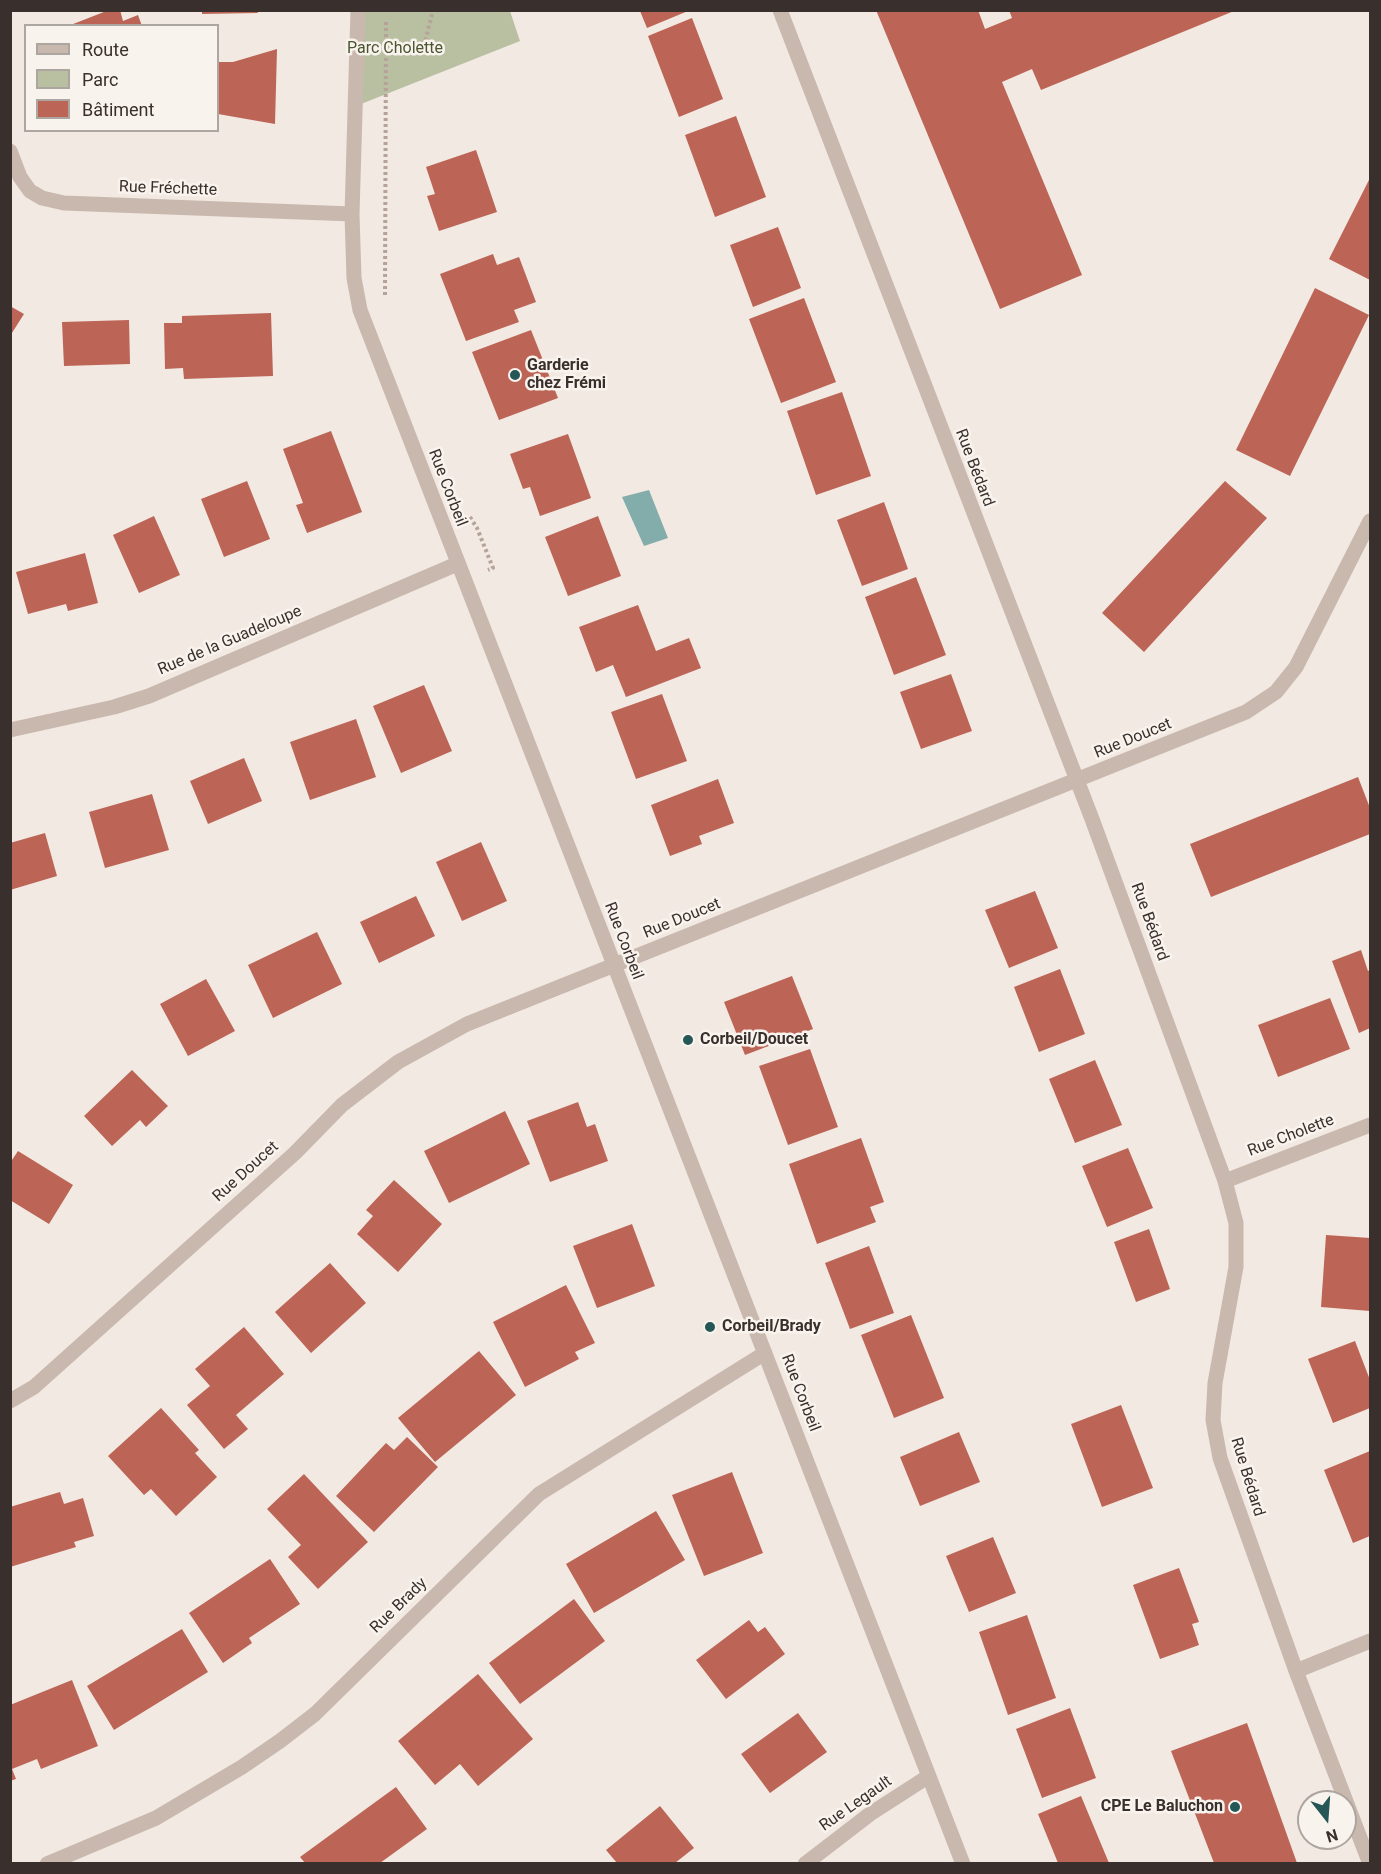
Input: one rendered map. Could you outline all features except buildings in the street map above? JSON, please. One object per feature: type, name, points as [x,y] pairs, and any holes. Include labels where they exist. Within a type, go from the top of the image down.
[{"type":"street","name":"Rue Corbeil","points":[[358,10],[352,214],[354,279],[360,310],[963,1863]]},
{"type":"street","name":"Rue Bédard","points":[[780,10],[1077,780],[1225,1181],[1236,1223],[1236,1267],[1215,1383],[1213,1420],[1220,1458],[1296,1671],[1370,1863]]},
{"type":"street","name":"Rue Fréchette","points":[[10,151],[20,177],[30,191],[42,198],[63,203],[352,214]]},
{"type":"street","name":"Rue Doucet","points":[[10,1401],[34,1387],[295,1153],[342,1105],[398,1062],[467,1024],[1246,712],[1276,692],[1296,667],[1371,521]]},
{"type":"street","name":"Rue de la Guadeloupe","points":[[10,730],[114,707],[149,696],[457,564]]},
{"type":"street","name":"Rue Cholette","points":[[1225,1181],[1371,1125]]},
{"type":"street","name":"Rue Brady","points":[[47,1863],[156,1818],[243,1767],[280,1741],[315,1714],[539,1494],[765,1353]]},
{"type":"street","points":[[1296,1671],[1371,1641]]},
{"type":"street","name":"Rue Legault","points":[[805,1863],[870,1814],[929,1776]]},
{"type":"path","points":[[386,10],[387,302]]},
{"type":"path","points":[[386,48],[412,48],[425,42],[433,10]]},
{"type":"path","points":[[466,508],[477,528],[493,568],[481,573]]},
{"type":"green space","name":"Parc Cholette","points":[[358,11],[510,11],[520,41],[356,106]]},
{"type":"water","points":[[649,490],[668,538],[644,546],[622,497]]},
{"type":"place","name":"Garderie chez Frémi","points":[[515,375]]},
{"type":"place","name":"Corbeil/Doucet","points":[[688,1040]]},
{"type":"place","name":"Corbeil/Brady","points":[[710,1327]]},
{"type":"place","name":"CPE Le Baluchon","points":[[1235,1807]]}]
